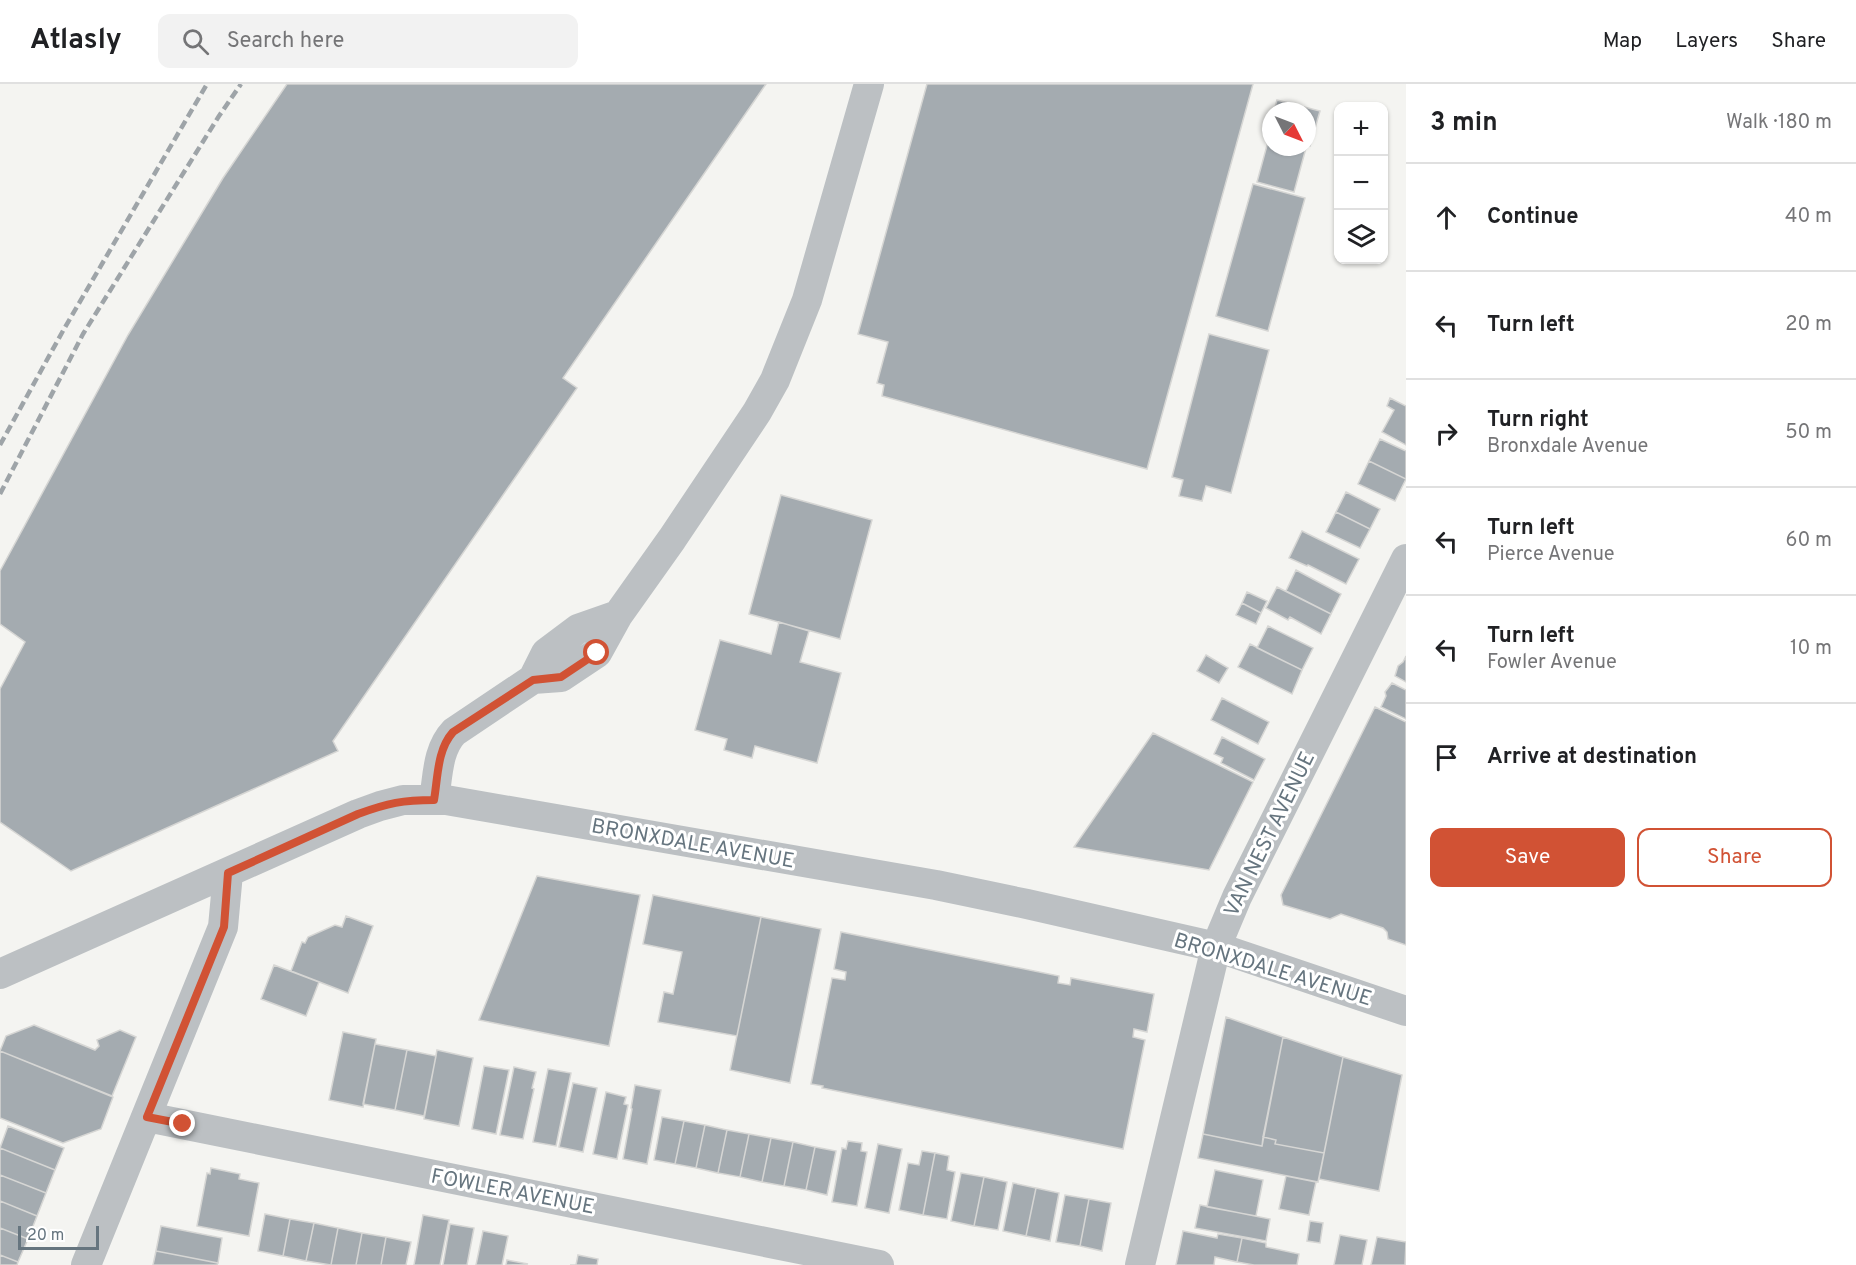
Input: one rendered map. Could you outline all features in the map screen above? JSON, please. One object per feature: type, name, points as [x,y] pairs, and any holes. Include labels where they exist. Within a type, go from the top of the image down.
[{"type":"street","points":[[434,800],[442,750],[453,732],[533,680],[561,677],[597,653],[618,615],[757,412],[776,380],[807,300],[869,84]]},
{"type":"street","name":"VAN NEST AVENUE","points":[[1140,1265],[1216,947],[1237,897],[1406,559]]},
{"type":"street","name":"BRONXDALE AVENUE","points":[[0,974],[358,814],[403,800],[446,800],[936,885],[1216,947],[1406,1011]]},
{"type":"street","points":[[86,1265],[224,927],[228,873]]},
{"type":"street","name":"FOWLER AVENUE","points":[[147,1117],[879,1265]]},
{"type":"building","points":[[287,84],[766,84],[563,378],[577,388],[333,741],[338,751],[71,871],[0,822],[0,689],[25,642],[0,624],[0,571],[128,335],[223,178]]},
{"type":"building","points":[[927,84],[1253,84],[1147,469],[882,396],[884,385],[877,383],[888,342],[858,334]]},
{"type":"building","points":[[1316,110],[1320,111],[1316,125]]},
{"type":"building","points":[[1264,156],[1304,156],[1294,192],[1257,182]]},
{"type":"building","points":[[1253,184],[1305,198],[1268,331],[1216,316]]},
{"type":"building","points":[[1209,334],[1269,350],[1231,493],[1206,486],[1202,501],[1179,496],[1183,480],[1172,477]]},
{"type":"building","points":[[1390,398],[1406,406],[1406,445],[1382,432],[1394,410],[1387,406]]},
{"type":"building","points":[[1380,439],[1406,451],[1406,479],[1369,461]]},
{"type":"building","points":[[1369,461],[1406,479],[1395,501],[1358,484]]},
{"type":"building","points":[[1346,492],[1380,509],[1370,529],[1336,512]]},
{"type":"building","points":[[781,495],[872,520],[840,639],[749,614]]},
{"type":"building","points":[[1336,512],[1370,529],[1360,548],[1326,532]]},
{"type":"building","points":[[1302,531],[1359,559],[1346,584],[1289,558]]},
{"type":"building","points":[[1296,570],[1341,594],[1331,614],[1286,591]]},
{"type":"building","points":[[1277,587],[1331,614],[1321,634],[1290,617],[1288,620],[1266,608]]},
{"type":"building","points":[[1247,592],[1267,601],[1261,613],[1242,603]]},
{"type":"building","points":[[1242,603],[1261,613],[1256,624],[1236,615]]},
{"type":"building","points":[[779,622],[809,631],[800,662],[841,673],[817,763],[755,746],[752,758],[724,750],[727,739],[695,730],[720,640],[771,654]]},
{"type":"building","points":[[1268,626],[1313,648],[1302,670],[1257,648]]},
{"type":"building","points":[[1250,644],[1302,670],[1292,694],[1238,667]]},
{"type":"building","points":[[1206,655],[1228,668],[1219,683],[1197,671]]},
{"type":"building","points":[[1406,656],[1406,682],[1395,676],[1398,666]]},
{"type":"building","points":[[1392,683],[1406,690],[1406,719],[1381,707],[1386,696],[1385,692]]},
{"type":"building","points":[[1222,698],[1269,722],[1258,744],[1211,720]]},
{"type":"building","points":[[1375,707],[1406,722],[1406,945],[1388,939],[1387,932],[1383,928],[1341,914],[1330,919],[1283,905],[1281,895]]},
{"type":"building","points":[[1153,733],[1253,782],[1209,870],[1074,847]]},
{"type":"building","points":[[1222,737],[1265,759],[1254,780],[1221,763],[1223,758],[1214,754]]},
{"type":"building","points":[[537,876],[640,895],[609,1046],[479,1020]]},
{"type":"building","points":[[653,895],[761,917],[737,1036],[658,1022],[664,992],[673,994],[682,952],[643,944]]},
{"type":"building","points":[[346,916],[373,926],[348,993],[291,971],[302,942],[305,943],[308,937],[335,925],[342,927]]},
{"type":"building","points":[[761,917],[821,929],[790,1083],[730,1070]]},
{"type":"building","points":[[841,932],[1059,976],[1058,983],[1070,985],[1071,978],[1154,994],[1147,1032],[1134,1029],[1133,1037],[1145,1040],[1123,1149],[811,1084],[832,978],[845,980],[846,972],[834,969]]},
{"type":"building","points":[[274,965],[319,982],[306,1016],[261,999]]},
{"type":"building","points":[[1226,1017],[1283,1037],[1262,1146],[1203,1134]]},
{"type":"building","points":[[34,1025],[95,1050],[99,1046],[97,1040],[120,1030],[136,1037],[112,1096],[0,1051],[6,1036]]},
{"type":"building","points":[[343,1032],[376,1039],[363,1107],[329,1100]]},
{"type":"building","points":[[1283,1037],[1343,1057],[1324,1153],[1275,1144],[1276,1140],[1263,1137]]},
{"type":"building","points":[[375,1044],[407,1050],[395,1110],[363,1104]]},
{"type":"building","points":[[407,1050],[436,1056],[424,1116],[395,1110]]},
{"type":"building","points":[[437,1050],[473,1058],[459,1126],[424,1119]]},
{"type":"building","points":[[0,1051],[113,1097],[101,1129],[63,1143],[0,1118]]},
{"type":"building","points":[[1343,1057],[1402,1075],[1379,1191],[1319,1179]]},
{"type":"building","points":[[484,1066],[509,1070],[496,1134],[472,1129]]},
{"type":"building","points":[[514,1067],[536,1072],[523,1139],[500,1135]]},
{"type":"building","points":[[548,1069],[571,1073],[556,1146],[533,1142]]},
{"type":"building","points":[[573,1083],[597,1088],[583,1152],[559,1147]]},
{"type":"building","points":[[635,1085],[661,1090],[647,1164],[623,1159]]},
{"type":"building","points":[[606,1092],[626,1097],[624,1104],[628,1105],[617,1159],[593,1154]]},
{"type":"building","points":[[662,1117],[684,1121],[675,1164],[654,1160]]},
{"type":"building","points":[[684,1121],[705,1125],[696,1168],[675,1164]]},
{"type":"building","points":[[705,1125],[727,1130],[718,1173],[696,1168]]},
{"type":"building","points":[[8,1126],[64,1148],[55,1170],[0,1148]]},
{"type":"building","points":[[727,1130],[749,1134],[740,1177],[718,1173]]},
{"type":"building","points":[[749,1134],[771,1138],[762,1182],[740,1177]]},
{"type":"building","points":[[1203,1134],[1262,1146],[1263,1137],[1276,1140],[1275,1144],[1324,1153],[1318,1182],[1198,1158]]},
{"type":"building","points":[[771,1138],[793,1142],[784,1186],[762,1182]]},
{"type":"building","points":[[848,1141],[862,1143],[861,1151],[867,1152],[857,1206],[832,1202],[842,1148],[846,1149]]},
{"type":"building","points":[[793,1142],[815,1147],[806,1190],[784,1186]]},
{"type":"building","points":[[878,1144],[902,1149],[889,1213],[865,1208]]},
{"type":"building","points":[[815,1147],[836,1151],[827,1195],[806,1190]]},
{"type":"building","points":[[0,1148],[55,1170],[46,1193],[0,1175]]},
{"type":"building","points":[[922,1151],[935,1153],[923,1215],[899,1210],[908,1163],[919,1165]]},
{"type":"building","points":[[935,1153],[949,1156],[947,1170],[955,1172],[947,1219],[923,1215]]},
{"type":"building","points":[[211,1168],[240,1174],[239,1179],[259,1183],[249,1236],[197,1226],[207,1173],[210,1174]]},
{"type":"building","points":[[1215,1170],[1263,1180],[1256,1216],[1207,1207]]},
{"type":"building","points":[[961,1173],[984,1177],[974,1226],[951,1221]]},
{"type":"building","points":[[0,1175],[46,1193],[37,1216],[0,1201]]},
{"type":"building","points":[[1286,1176],[1316,1182],[1309,1215],[1279,1209]]},
{"type":"building","points":[[984,1177],[1007,1182],[998,1230],[974,1226]]},
{"type":"building","points":[[1013,1183],[1036,1188],[1026,1236],[1003,1231]]},
{"type":"building","points":[[1036,1188],[1059,1193],[1050,1241],[1026,1236]]},
{"type":"building","points":[[1065,1195],[1089,1199],[1080,1246],[1056,1242]]},
{"type":"building","points":[[1089,1199],[1111,1203],[1102,1251],[1080,1246]]},
{"type":"building","points":[[0,1201],[37,1216],[28,1239],[0,1228]]},
{"type":"building","points":[[1200,1205],[1270,1219],[1266,1241],[1195,1228]]},
{"type":"building","points":[[265,1214],[290,1219],[283,1256],[258,1251]]},
{"type":"building","points":[[423,1215],[449,1220],[440,1265],[414,1265]]},
{"type":"building","points":[[290,1219],[314,1223],[306,1261],[283,1256]]},
{"type":"building","points":[[1310,1221],[1323,1223],[1320,1243],[1307,1241]]},
{"type":"building","points":[[314,1223],[338,1228],[331,1265],[306,1261]]},
{"type":"building","points":[[450,1224],[474,1228],[467,1265],[443,1265]]},
{"type":"building","points":[[161,1226],[222,1238],[218,1263],[156,1251]]},
{"type":"building","points":[[0,1228],[28,1239],[18,1262],[0,1255]]},
{"type":"building","points":[[338,1228],[362,1233],[356,1265],[331,1265]]},
{"type":"building","points":[[483,1231],[508,1236],[502,1265],[476,1265]]},
{"type":"building","points":[[1183,1231],[1217,1238],[1218,1234],[1242,1238],[1237,1262],[1215,1257],[1214,1265],[1176,1265]]},
{"type":"building","points":[[362,1233],[386,1237],[381,1265],[356,1265]]},
{"type":"building","points":[[1340,1235],[1367,1240],[1362,1265],[1334,1265]]},
{"type":"building","points":[[386,1237],[411,1242],[406,1265],[381,1265]]},
{"type":"building","points":[[1377,1237],[1406,1242],[1405,1265],[1371,1265]]},
{"type":"building","points":[[1242,1238],[1266,1243],[1266,1247],[1299,1254],[1297,1265],[1254,1265],[1237,1262]]},
{"type":"building","points":[[156,1251],[218,1263],[217,1265],[153,1265]]},
{"type":"building","points":[[0,1255],[18,1262],[17,1265],[0,1265]]},
{"type":"building","points":[[578,1255],[598,1259],[597,1265],[576,1265]]},
{"type":"building","points":[[507,1260],[528,1264],[506,1265]]},
{"type":"railway","points":[[0,445],[64,329],[207,84]]},
{"type":"railway","points":[[0,494],[83,334],[241,84]]},
{"type":"route","points":[[183,1124],[147,1117],[224,927],[228,873],[380,806],[403,800],[434,800],[442,750],[453,732],[533,680],[561,677],[597,653]]}]
